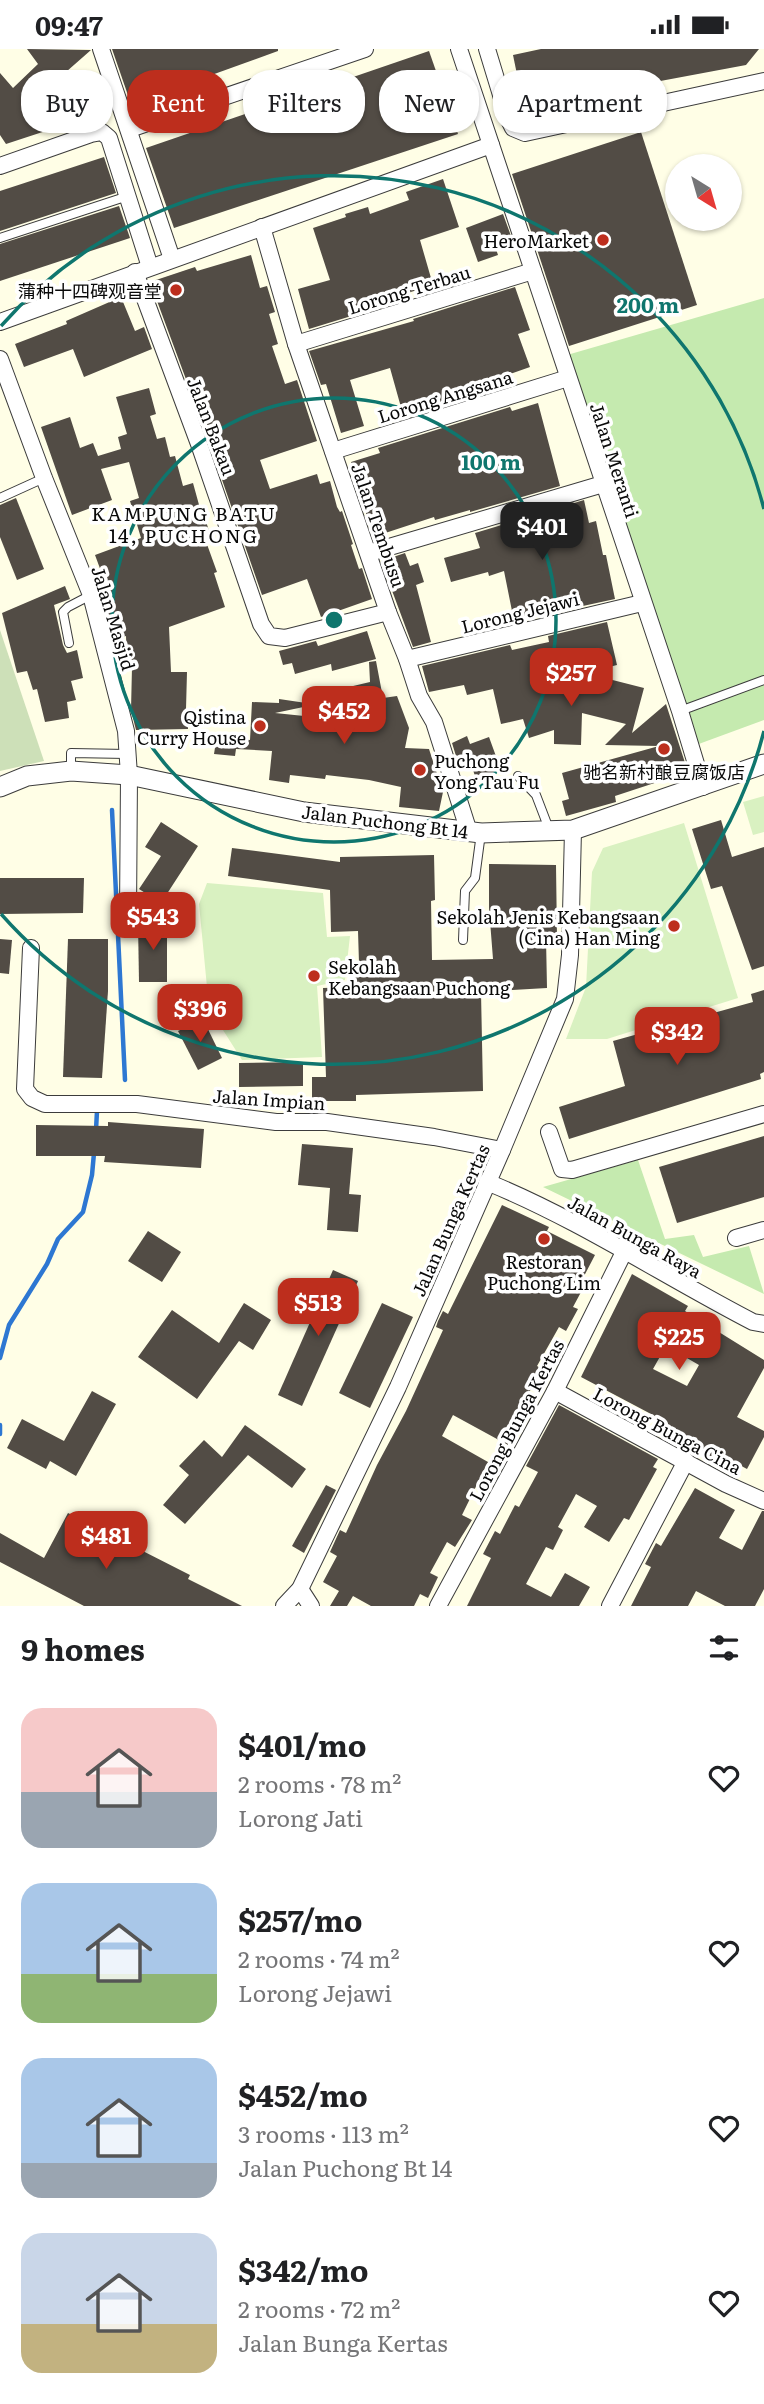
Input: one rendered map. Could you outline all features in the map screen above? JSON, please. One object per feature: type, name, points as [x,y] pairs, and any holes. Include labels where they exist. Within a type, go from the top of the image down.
[{"type":"street","points":[[102,49],[127,120]]},
{"type":"street","points":[[229,95],[365,49]]},
{"type":"street","name":"Jalan Meranti","points":[[459,49],[703,787]]},
{"type":"street","points":[[488,49],[508,118],[513,128],[525,133],[764,81]]},
{"type":"street","points":[[0,166],[102,132],[109,138],[128,196],[142,269]]},
{"type":"street","points":[[131,133],[172,259]]},
{"type":"street","points":[[0,322],[491,145]]},
{"type":"street","name":"Jalan Tembusu","points":[[262,227],[296,344],[388,612],[419,696],[434,722],[475,833]]},
{"type":"street","name":"Jalan Bakau","points":[[142,269],[261,624],[269,636],[285,638],[388,612]]},
{"type":"street","name":"Lorong Terbau","points":[[296,344],[533,271]]},
{"type":"street","name":"Jalan Masjid","points":[[0,359],[91,595],[126,731],[129,775],[128,915]]},
{"type":"street","name":"Lorong Angsana","points":[[333,451],[568,378]]},
{"type":"street","points":[[369,553],[603,484]]},
{"type":"street","name":"Lorong Jejawi","points":[[407,659],[642,603]]},
{"type":"street","name":"Jalan Puchong Bt 14","points":[[0,787],[27,776],[71,771],[129,775],[304,812],[475,833],[550,831],[573,830],[764,764]]},
{"type":"street","name":"Jalan Bunga Kertas","points":[[284,1606],[300,1589],[398,1387],[565,999],[570,955],[573,830]]},
{"type":"street","name":"Jalan Impian","points":[[32,948],[25,1089],[33,1098],[45,1104],[137,1104],[276,1122],[327,1122],[502,1150]]},
{"type":"street","points":[[549,1132],[562,1169],[572,1170],[764,1114]]},
{"type":"street","name":"Jalan Bunga Raya","points":[[487,1182],[536,1203],[625,1250],[683,1285],[753,1322],[764,1324]]},
{"type":"street","points":[[736,1238],[764,1230]]},
{"type":"street","name":"Lorong Bunga Kertas","points":[[438,1606],[555,1391],[625,1250]]},
{"type":"street","name":"Lorong Bunga Cina","points":[[555,1391],[726,1484],[764,1501]]},
{"type":"street","points":[[610,1606],[686,1461]]},
{"type":"street","points":[[300,1589],[311,1606]]},
{"type":"lane","points":[[0,238],[128,196]]},
{"type":"lane","points":[[0,498],[44,478]]},
{"type":"lane","points":[[69,643],[63,612],[91,595]]},
{"type":"lane","points":[[680,711],[764,680]]},
{"type":"lane","points":[[71,771],[71,753],[128,754]]},
{"type":"lane","points":[[517,776],[537,795],[550,831]]},
{"type":"lane","points":[[463,940],[465,891],[475,879],[475,833]]},
{"type":"green space","points":[[764,298],[764,720],[696,745],[567,355]]},
{"type":"green space","points":[[0,630],[44,761],[0,771]]},
{"type":"green space","points":[[764,796],[764,832],[753,835],[743,802]]},
{"type":"green space","points":[[684,823],[738,998],[607,1039],[566,1039],[586,987],[592,872],[603,848]]},
{"type":"green space","points":[[207,883],[323,893],[327,937],[350,936],[345,980],[317,986],[322,1057],[242,1060],[209,1008],[199,904]]},
{"type":"green space","points":[[638,1160],[665,1239],[694,1235],[703,1257],[749,1246],[764,1294],[543,1187]]},
{"type":"building","points":[[27,49],[91,50],[68,70],[32,70],[38,64]]},
{"type":"building","points":[[112,49],[278,49],[225,70],[127,70],[127,92]]},
{"type":"building","points":[[541,49],[759,49],[746,65],[667,80],[667,70],[516,70],[513,55]]},
{"type":"building","points":[[429,51],[436,70],[379,70],[379,133],[458,134],[174,228],[146,148],[190,133],[229,133],[229,120],[243,115],[243,133],[365,133],[365,73]]},
{"type":"building","points":[[0,73],[13,88],[21,80],[21,133],[40,133],[6,144],[0,135]]},
{"type":"building","name":"HeroMarket","points":[[641,133],[665,206],[665,231],[673,231],[697,305],[569,346],[512,174]]},
{"type":"building","points":[[104,157],[116,193],[0,231],[0,191]]},
{"type":"building","points":[[443,179],[459,227],[420,240],[433,285],[395,297],[397,302],[309,329],[298,289],[330,280],[313,228],[368,207],[370,214],[409,200],[406,192]]},
{"type":"building","points":[[119,206],[130,238],[0,281],[0,244]]},
{"type":"building","points":[[503,214],[511,236],[494,243],[498,255],[478,262],[466,228]]},
{"type":"building","points":[[251,255],[260,288],[267,286],[275,312],[269,314],[278,344],[272,346],[285,384],[297,380],[317,441],[260,460],[270,489],[317,474],[320,484],[330,481],[337,507],[342,511],[353,544],[351,545],[359,569],[362,568],[372,599],[321,617],[307,579],[262,595],[220,474],[224,473],[210,436],[207,436],[150,282],[195,267],[197,271]]},
{"type":"building","points":[[515,287],[530,330],[518,334],[530,367],[502,377],[504,387],[404,418],[390,368],[350,380],[364,426],[341,433],[326,384],[321,385],[309,351],[414,321],[413,319]]},
{"type":"building","points":[[121,297],[135,331],[144,327],[152,349],[84,377],[73,349],[24,367],[15,344],[67,324],[66,321]]},
{"type":"building","points":[[149,388],[156,414],[150,416],[157,439],[165,437],[170,457],[175,456],[183,486],[193,483],[210,534],[204,536],[217,572],[214,573],[225,607],[169,627],[171,672],[187,672],[188,729],[136,730],[131,710],[132,667],[127,667],[126,636],[114,640],[106,613],[110,612],[101,583],[105,582],[95,555],[141,538],[130,501],[139,498],[129,462],[101,469],[112,500],[72,515],[41,427],[70,417],[80,448],[93,443],[98,456],[121,449],[118,437],[127,434],[116,397]]},
{"type":"building","points":[[538,403],[560,486],[470,512],[435,520],[434,517],[373,537],[351,462],[380,453],[378,448],[510,407],[512,411]]},
{"type":"building","points":[[16,498],[44,569],[17,580],[0,537],[0,505]]},
{"type":"building","points":[[584,500],[589,523],[596,521],[615,599],[514,621],[504,571],[489,576],[488,572],[451,582],[444,558],[480,548],[475,533]]},
{"type":"building","points":[[405,553],[410,566],[418,563],[424,582],[416,585],[431,642],[413,647],[381,561]]},
{"type":"building","points":[[65,586],[70,599],[54,605],[63,645],[67,653],[77,650],[83,678],[71,681],[76,700],[67,702],[69,718],[45,722],[37,689],[33,690],[27,671],[17,673],[2,613]]},
{"type":"building","points":[[607,622],[617,665],[585,673],[644,688],[632,733],[666,704],[688,772],[615,796],[616,802],[566,816],[562,801],[569,799],[562,773],[659,746],[605,745],[626,724],[582,713],[581,745],[554,744],[554,730],[529,738],[523,719],[501,724],[493,689],[467,695],[464,685],[429,692],[422,666],[510,645],[512,650],[549,642],[548,636]]},
{"type":"building","points":[[367,631],[376,659],[332,671],[331,664],[295,674],[292,663],[283,665],[279,651],[316,641],[318,646]]},
{"type":"building","points":[[376,661],[383,698],[397,696],[409,728],[405,748],[429,749],[443,792],[439,811],[399,807],[401,787],[369,780],[326,775],[325,779],[290,775],[289,783],[269,780],[272,751],[236,749],[235,756],[214,754],[217,735],[250,740],[252,702],[279,703],[279,699],[313,704],[275,713],[372,723],[370,693],[334,701],[332,691],[370,682],[369,662]]},
{"type":"building","points":[[467,736],[470,744],[489,737],[501,770],[476,779],[471,764],[460,769],[452,743]]},
{"type":"building","points":[[721,820],[732,857],[764,847],[764,966],[752,970],[722,886],[711,889],[692,829]]},
{"type":"building","points":[[161,822],[198,846],[161,903],[139,889],[161,856],[145,847]]},
{"type":"building","points":[[232,848],[340,862],[340,857],[434,855],[435,900],[431,901],[432,960],[493,959],[489,864],[556,865],[557,938],[546,938],[547,988],[481,992],[483,1091],[356,1095],[356,1101],[312,1101],[312,1077],[326,1077],[323,988],[352,987],[351,963],[359,963],[358,931],[331,932],[330,890],[228,876]]},
{"type":"building","points":[[0,878],[84,878],[83,913],[0,914]]},
{"type":"building","points":[[138,923],[167,923],[167,982],[139,982]]},
{"type":"building","points":[[0,939],[12,940],[9,974],[0,973]]},
{"type":"building","points":[[68,939],[108,939],[108,991],[102,1078],[63,1077]]},
{"type":"building","points":[[764,990],[764,1072],[760,1074],[761,1079],[569,1139],[559,1107],[625,1086],[613,1041],[753,1002],[751,994]]},
{"type":"building","points":[[203,1019],[222,1058],[198,1070],[178,1031]]},
{"type":"building","points":[[303,1062],[303,1086],[239,1087],[239,1063]]},
{"type":"building","points":[[108,1122],[204,1129],[201,1168],[104,1162],[105,1156],[36,1156],[36,1125],[108,1126]]},
{"type":"building","points":[[764,1136],[764,1197],[677,1223],[659,1167]]},
{"type":"building","points":[[302,1144],[353,1148],[349,1194],[361,1195],[358,1232],[327,1230],[330,1188],[298,1185]]},
{"type":"building","points":[[502,1205],[549,1227],[547,1231],[595,1255],[583,1278],[587,1281],[573,1307],[578,1309],[566,1331],[559,1327],[537,1366],[542,1369],[511,1425],[517,1428],[508,1445],[453,1415],[442,1436],[488,1462],[462,1515],[472,1520],[455,1547],[447,1542],[430,1573],[438,1577],[428,1598],[420,1594],[414,1606],[371,1606],[353,1596],[347,1606],[330,1606],[339,1591],[323,1582],[337,1556],[330,1552],[340,1530],[346,1533],[443,1330],[436,1327],[438,1321],[443,1311],[448,1314]]},
{"type":"building","points":[[148,1231],[181,1252],[162,1282],[128,1261]]},
{"type":"building","points":[[333,1270],[358,1281],[302,1406],[278,1395]]},
{"type":"building","points":[[632,1274],[688,1306],[685,1311],[764,1360],[764,1368],[737,1417],[764,1431],[764,1437],[747,1469],[717,1453],[714,1460],[694,1450],[697,1443],[667,1426],[668,1423],[581,1377]],"holes":[[[666,1346],[699,1365],[687,1386],[653,1369]]]},
{"type":"building","points":[[244,1303],[271,1320],[253,1350],[239,1341],[197,1399],[138,1357],[172,1310],[219,1343]]},
{"type":"building","points":[[382,1303],[413,1317],[370,1408],[339,1393]]},
{"type":"building","points":[[92,1391],[116,1404],[76,1476],[50,1461],[46,1469],[7,1448],[22,1419],[64,1441]]},
{"type":"building","points":[[559,1405],[658,1459],[653,1467],[657,1469],[629,1520],[624,1518],[609,1542],[584,1527],[597,1506],[576,1494],[558,1527],[563,1530],[553,1550],[546,1547],[526,1584],[551,1597],[565,1573],[590,1587],[579,1606],[467,1606],[491,1558],[483,1554],[495,1531],[500,1534],[515,1505],[519,1507],[538,1472],[526,1466]]},
{"type":"building","points":[[245,1425],[306,1469],[292,1488],[248,1455],[185,1524],[163,1505],[189,1475],[179,1466],[204,1440],[222,1457]]},
{"type":"building","points":[[326,1485],[336,1490],[304,1553],[292,1546]]},
{"type":"building","points":[[695,1488],[735,1510],[719,1538],[742,1550],[764,1511],[764,1589],[755,1606],[725,1606],[696,1591],[688,1606],[631,1606],[651,1567],[645,1564],[656,1543],[661,1546]]},
{"type":"building","points":[[68,1513],[190,1575],[188,1579],[242,1606],[84,1606],[0,1562],[0,1533],[44,1558]]},
{"type":"waterway","points":[[112,810],[125,1080]]},
{"type":"waterway","points":[[96,1130],[97,1111]]},
{"type":"waterway","points":[[0,1358],[9,1325],[47,1264],[58,1239],[83,1212],[94,1153]]},
{"type":"waterway","points":[[0,1425],[0,1434]]},
{"type":"place","name":"HeroMarket","points":[[603,240]]},
{"type":"place","name":"蒲种十四碑观音堂","points":[[176,290]]},
{"type":"place","name":"Qistina Curry House","points":[[260,726]]},
{"type":"place","name":"驰名新村酿豆腐饭店","points":[[664,749]]},
{"type":"place","name":"Puchong Yong Tau Fu","points":[[420,770]]},
{"type":"place","name":"Sekolah Jenis Kebangsaan (Cina) Han Ming","points":[[674,926]]},
{"type":"place","name":"Sekolah Kebangsaan Puchong","points":[[314,976]]},
{"type":"place","name":"Restoran Puchong Lim","points":[[544,1239]]},
{"type":"district","name":"KAMPUNG BATU 14, PUCHONG","points":[[184,524]]}]
